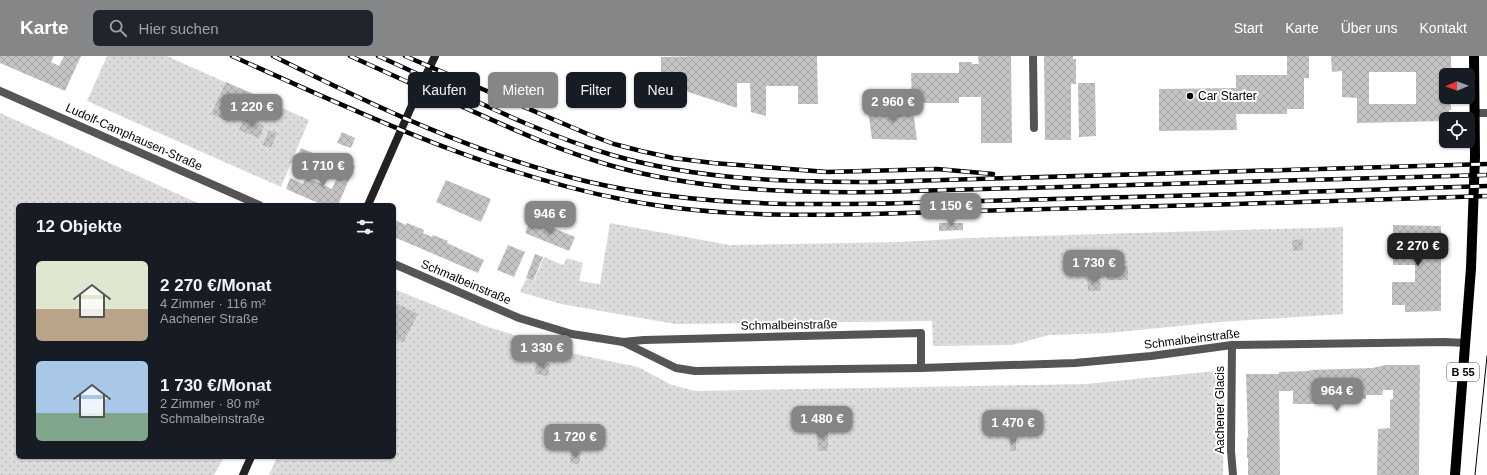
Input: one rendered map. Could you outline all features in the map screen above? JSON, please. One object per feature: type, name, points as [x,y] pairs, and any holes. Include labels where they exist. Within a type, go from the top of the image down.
[{"type":"main road","points":[[369,203],[435,56]]},
{"type":"main road","name":"B 55","points":[[1474,56],[1474,112]]},
{"type":"main road","name":"B 55","points":[[1455,475],[1471,268],[1474,210],[1474,148]]},
{"type":"main road","points":[[243,475],[250,459]]},
{"type":"street","points":[[1033,56],[1034,128]]},
{"type":"street","name":"Ludolf-Camphausen-Straße","points":[[0,91],[254,203]]},
{"type":"street","points":[[1475,113],[1487,113]]},
{"type":"street","name":"Schmalbeinstraße","points":[[396,265],[519,318],[572,334],[623,342],[644,340],[921,333],[922,368]]},
{"type":"street","name":"Schmalbeinstraße","points":[[623,342],[676,368],[695,371],[922,368],[1076,363],[1151,356],[1232,345],[1466,343]]},
{"type":"street","name":"Aachener Glacis","points":[[1232,345],[1231,451],[1233,475]]},
{"type":"shaded area","points":[[107,56],[167,56],[309,120],[281,187],[87,101]]},
{"type":"shaded area","points":[[0,113],[198,203],[16,203],[16,459],[223,459],[214,475],[0,475]]},
{"type":"shaded area","points":[[610,223],[729,245],[902,242],[968,238],[1343,227],[1343,314],[1220,322],[1108,333],[1049,335],[1012,345],[933,346],[932,321],[675,324],[561,304],[520,292],[526,279],[534,281],[544,257],[563,265],[567,258],[583,263],[579,281],[600,284]]},
{"type":"shaded area","points":[[396,290],[488,327],[575,354],[638,367],[672,385],[696,391],[1085,384],[1225,370],[1223,475],[269,475],[276,459],[396,459]]},
{"type":"building","points":[[0,56],[54,56],[51,62],[59,66],[64,56],[81,56],[65,91],[0,63]]},
{"type":"building","points":[[817,56],[818,104],[798,104],[798,86],[766,86],[766,116],[751,112],[750,83],[737,83],[737,108],[687,92],[687,72],[661,72],[661,57]]},
{"type":"building","points":[[978,56],[1011,56],[1012,143],[981,143],[981,97],[959,97],[959,103],[912,103],[911,73],[959,73],[959,62],[972,62],[972,64],[979,64]]},
{"type":"building","points":[[1044,56],[1073,56],[1073,59],[1076,59],[1076,84],[1071,84],[1071,140],[1045,140]]},
{"type":"building","points":[[1287,56],[1309,56],[1309,78],[1304,78],[1304,109],[1287,109],[1287,114],[1236,114],[1237,130],[1159,131],[1159,89],[1236,88],[1236,75],[1287,75]]},
{"type":"building","points":[[1331,56],[1451,56],[1451,68],[1439,68],[1439,104],[1451,104],[1451,110],[1449,110],[1449,112],[1439,112],[1439,121],[1357,123],[1357,98],[1342,97],[1342,71],[1332,72]],"holes":[[[1369,72],[1416,72],[1416,104],[1369,104]]]},
{"type":"building","points":[[226,82],[276,104],[273,112],[249,101],[242,116],[233,112],[229,122],[211,114]]},
{"type":"building","points":[[1078,83],[1095,83],[1096,136],[1079,137]]},
{"type":"building","points":[[912,103],[917,140],[872,139],[868,110]]},
{"type":"building","points":[[244,118],[264,126],[259,138],[239,130]]},
{"type":"building","points":[[269,130],[277,133],[271,148],[263,145]]},
{"type":"building","points":[[342,132],[355,138],[351,148],[337,143]]},
{"type":"building","points":[[301,148],[313,153],[305,174],[292,169]]},
{"type":"building","points":[[344,161],[355,166],[339,203],[318,203],[286,189],[290,178],[303,184],[306,177],[332,189]]},
{"type":"building","points":[[446,180],[491,199],[481,222],[436,202]]},
{"type":"building","points":[[531,219],[575,237],[569,251],[525,233]]},
{"type":"building","points":[[396,220],[424,230],[423,233],[448,241],[447,243],[484,260],[478,273],[396,238]]},
{"type":"building","points":[[939,223],[963,223],[963,230],[939,231]]},
{"type":"building","points":[[1393,225],[1441,226],[1441,311],[1405,312],[1405,305],[1392,305],[1392,282],[1415,282],[1415,265],[1393,265]]},
{"type":"building","points":[[1303,239],[1303,250],[1293,251],[1292,240]]},
{"type":"building","points":[[508,245],[525,252],[514,277],[497,270]]},
{"type":"building","points":[[535,254],[543,257],[533,281],[526,278]]},
{"type":"building","points":[[1107,266],[1128,266],[1128,280],[1107,280]]},
{"type":"building","points":[[1100,276],[1101,291],[1088,291],[1087,277]]},
{"type":"building","points":[[396,303],[418,314],[403,343],[396,339]]},
{"type":"building","points":[[536,362],[550,364],[548,376],[535,374]]},
{"type":"building","points":[[1385,365],[1420,365],[1419,475],[1377,475],[1378,429],[1390,428],[1390,400],[1393,399],[1393,390],[1383,390],[1382,395],[1366,395],[1366,399],[1353,399],[1344,404],[1293,404],[1293,391],[1279,391],[1280,475],[1248,475],[1246,374],[1279,374],[1279,372],[1310,370],[1373,368]]},
{"type":"building","points":[[816,430],[828,430],[828,451],[818,451]]},
{"type":"building","points":[[1016,437],[1016,451],[1010,451],[1010,438]]},
{"type":"building","points":[[572,451],[581,453],[579,464],[570,463]]},
{"type":"tram line","points":[[1475,475],[1487,356]]},
{"type":"railway","points":[[232,56],[328,99],[473,158],[574,188],[625,200],[668,207],[754,214],[841,215],[1487,196]]},
{"type":"railway","points":[[273,56],[387,110],[465,143],[504,157],[585,181],[634,191],[683,198],[783,204],[883,204],[1487,186]]},
{"type":"railway","points":[[350,56],[498,123],[571,153],[609,165],[642,173],[708,185],[810,192],[878,192],[1487,175]]},
{"type":"railway","points":[[378,56],[523,122],[582,145],[612,155],[644,163],[710,175],[776,180],[876,182],[1487,164]]},
{"type":"railway","points":[[405,56],[590,135],[614,144],[673,158],[713,163],[827,172],[937,169],[993,174]]},
{"type":"place","name":"Car Starter","points":[[1190,96]]}]
